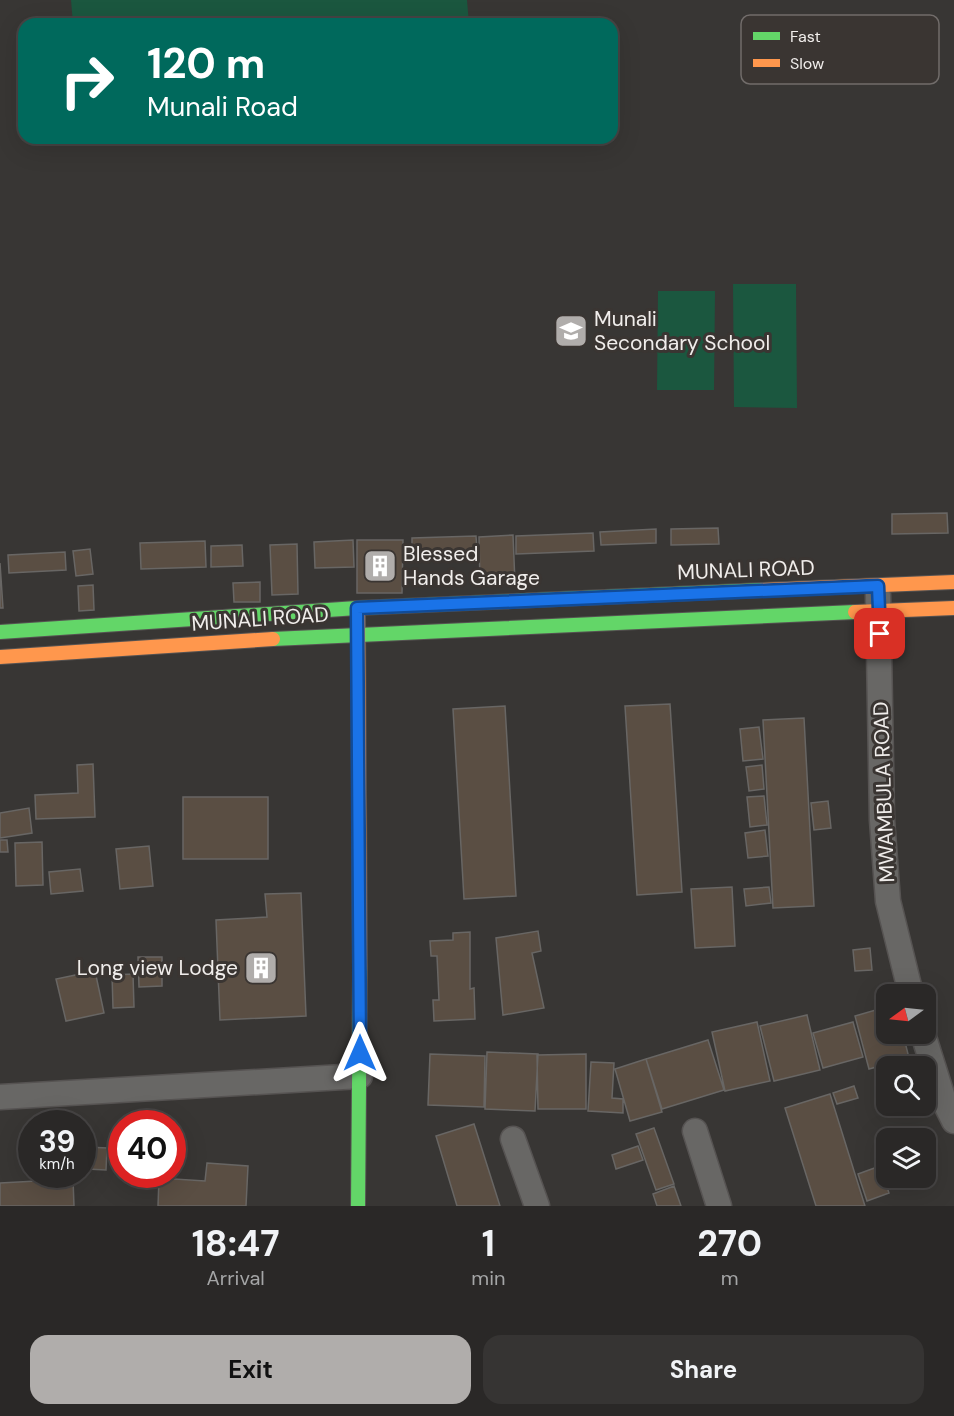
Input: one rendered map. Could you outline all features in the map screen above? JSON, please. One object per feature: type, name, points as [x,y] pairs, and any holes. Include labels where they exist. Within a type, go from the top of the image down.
[{"type":"main road","name":"MUNALI ROAD","points":[[0,632],[357,608],[954,582]]},
{"type":"main road","points":[[357,608],[360,633],[358,1206]]},
{"type":"main road","name":"MUNALI ROAD","points":[[0,657],[360,633],[954,608]]},
{"type":"street","name":"MWAMBULA ROAD","points":[[878,586],[882,820],[888,901],[909,984]]},
{"type":"street","points":[[926,1044],[944,1101],[954,1120]]},
{"type":"street","points":[[0,1097],[360,1076]]},
{"type":"street","points":[[695,1131],[719,1206]]},
{"type":"street","points":[[513,1139],[537,1206]]},
{"type":"green space","points":[[71,0],[467,0],[468,18],[72,18]]},
{"type":"green space","points":[[733,284],[796,284],[797,408],[734,407]]},
{"type":"green space","points":[[658,291],[715,291],[714,390],[657,390]]},
{"type":"building","points":[[947,513],[948,533],[892,534],[892,514]]},
{"type":"building","points":[[718,528],[719,544],[671,545],[671,529]]},
{"type":"building","points":[[656,529],[656,543],[601,545],[600,532]]},
{"type":"building","points":[[593,533],[594,551],[516,554],[516,536]]},
{"type":"building","points":[[513,535],[515,583],[480,584],[479,537]]},
{"type":"building","points":[[476,536],[477,550],[412,552],[412,538]]},
{"type":"building","points":[[353,540],[354,567],[315,568],[314,542]]},
{"type":"building","name":"Blessed Hands Garage","points":[[357,540],[403,540],[402,593],[357,593]]},
{"type":"building","points":[[205,541],[206,567],[141,569],[140,543]]},
{"type":"building","points":[[297,544],[298,594],[272,595],[270,545]]},
{"type":"building","points":[[242,545],[243,566],[211,567],[211,546]]},
{"type":"building","points":[[90,549],[93,574],[76,576],[73,551]]},
{"type":"building","points":[[65,552],[66,570],[9,573],[8,555]]},
{"type":"building","points":[[0,563],[3,608],[0,608]]},
{"type":"building","points":[[260,582],[260,602],[234,602],[233,583]]},
{"type":"building","points":[[93,585],[94,610],[79,611],[78,586]]},
{"type":"building","points":[[670,704],[682,892],[637,895],[625,706]]},
{"type":"building","points":[[505,706],[516,896],[464,899],[453,709]]},
{"type":"building","points":[[804,718],[814,906],[773,908],[763,720]]},
{"type":"building","points":[[759,727],[763,759],[743,761],[740,729]]},
{"type":"building","points":[[93,764],[95,817],[36,819],[35,795],[78,793],[77,765]]},
{"type":"building","points":[[762,765],[764,789],[749,791],[746,767]]},
{"type":"building","points":[[764,796],[767,825],[750,827],[747,797]]},
{"type":"building","points":[[183,797],[268,797],[268,859],[183,859]]},
{"type":"building","points":[[828,801],[831,828],[814,830],[811,803]]},
{"type":"building","points":[[29,808],[32,833],[0,838],[0,813]]},
{"type":"building","points":[[765,830],[768,856],[748,858],[745,833]]},
{"type":"building","points":[[0,840],[7,840],[8,852],[0,852]]},
{"type":"building","points":[[42,842],[43,885],[16,886],[15,843]]},
{"type":"building","points":[[149,846],[153,886],[120,889],[116,849]]},
{"type":"building","points":[[80,869],[83,891],[51,894],[49,872]]},
{"type":"building","points":[[732,887],[735,946],[695,948],[691,889]]},
{"type":"building","points":[[769,887],[771,903],[746,906],[744,889]]},
{"type":"building","name":"Long view Lodge","points":[[301,893],[306,1016],[220,1020],[216,920],[267,917],[265,894]]},
{"type":"building","points":[[538,931],[541,951],[532,953],[544,1008],[503,1015],[496,938]]},
{"type":"building","points":[[470,932],[470,989],[474,988],[475,1019],[434,1021],[433,1000],[439,1000],[437,956],[431,956],[430,941],[453,940],[453,933]]},
{"type":"building","points":[[870,948],[872,970],[855,971],[853,950]]},
{"type":"building","points":[[138,957],[162,957],[162,986],[139,987]]},
{"type":"building","points":[[95,971],[104,1013],[66,1021],[56,979]]},
{"type":"building","points":[[133,974],[134,1007],[113,1008],[112,975]]},
{"type":"building","points":[[876,1010],[876,1044],[906,1044],[908,1056],[876,1056],[876,1067],[869,1069],[855,1016]]},
{"type":"building","points":[[807,1015],[820,1070],[774,1081],[760,1026]]},
{"type":"building","points":[[757,1022],[770,1081],[725,1091],[712,1032]]},
{"type":"building","points":[[853,1022],[863,1057],[823,1068],[813,1033]]},
{"type":"building","points":[[708,1040],[724,1090],[662,1109],[646,1059]]},
{"type":"building","points":[[487,1052],[538,1054],[535,1111],[485,1109]]},
{"type":"building","points":[[430,1054],[485,1056],[484,1107],[428,1105]]},
{"type":"building","points":[[586,1054],[586,1109],[538,1109],[537,1055]]},
{"type":"building","points":[[646,1059],[662,1112],[630,1121],[615,1069]]},
{"type":"building","points":[[591,1062],[614,1063],[612,1098],[623,1099],[623,1113],[588,1111]]},
{"type":"building","points":[[854,1086],[858,1098],[837,1104],[833,1093]]},
{"type":"building","points":[[830,1094],[865,1206],[816,1206],[785,1108]]},
{"type":"building","points":[[474,1124],[500,1206],[457,1206],[436,1136]]},
{"type":"building","points":[[654,1128],[674,1184],[656,1190],[636,1134]]},
{"type":"building","points":[[638,1146],[643,1160],[616,1169],[612,1155]]},
{"type":"building","points":[[96,1147],[107,1148],[106,1170],[96,1169]]},
{"type":"building","points":[[207,1163],[248,1166],[246,1206],[158,1206],[159,1188],[186,1188],[186,1180],[205,1181]]},
{"type":"building","points":[[876,1167],[876,1188],[887,1188],[889,1193],[867,1201],[858,1174]]},
{"type":"building","points":[[18,1182],[18,1188],[73,1188],[74,1206],[0,1206],[0,1183]]},
{"type":"building","points":[[674,1186],[681,1206],[657,1206],[653,1194]]},
{"type":"traffic: fast","points":[[0,632],[357,608],[763,590]]},
{"type":"traffic: fast","points":[[273,639],[855,612]]},
{"type":"traffic: fast","points":[[358,1206],[360,968]]},
{"type":"traffic: slow","points":[[763,590],[954,582]]},
{"type":"traffic: slow","points":[[855,612],[954,608]]},
{"type":"traffic: slow","points":[[358,611],[360,968]]},
{"type":"traffic: slow","points":[[0,657],[273,639]]},
{"type":"place","name":"Munali Secondary School","points":[[571,331]]},
{"type":"place","name":"Blessed Hands Garage","points":[[380,566]]},
{"type":"place","name":"Long view Lodge","points":[[261,968]]},
{"type":"route","points":[[360,1053],[360,633],[357,608],[878,586],[880,634]]}]
